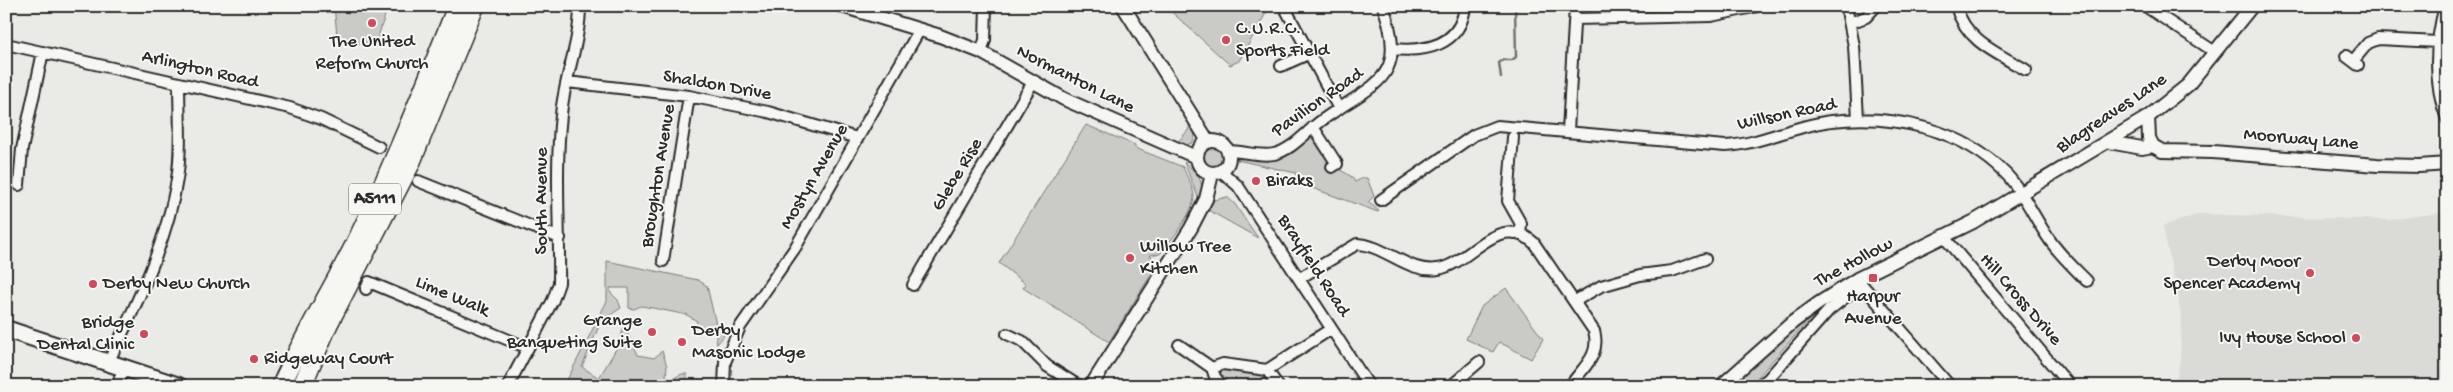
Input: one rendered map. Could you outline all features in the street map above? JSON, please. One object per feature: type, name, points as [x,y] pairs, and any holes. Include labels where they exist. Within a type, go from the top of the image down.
[{"type":"highway","name":"A5111","points":[[281,386],[295,355],[355,243],[404,135],[457,6]]},
{"type":"highway","name":"A5111","points":[[302,386],[313,356],[410,165],[475,6]]},
{"type":"highway","name":"A5111","points":[[290,386],[296,375],[313,356]]},
{"type":"main road","points":[[6,329],[179,386]]},
{"type":"street","name":"South Avenue","points":[[508,386],[557,290],[560,238],[559,132],[562,105],[577,43],[580,6]]},
{"type":"street","name":"Normanton Lane","points":[[842,6],[920,29],[981,52],[1033,82],[1097,115],[1196,157]]},
{"type":"street","points":[[981,52],[985,40],[986,6]]},
{"type":"street","points":[[1123,6],[1208,141]]},
{"type":"street","points":[[1284,6],[1339,109]]},
{"type":"street","name":"Pavilion Road","points":[[1228,151],[1266,155],[1277,154],[1380,81],[1389,65],[1393,49],[1391,29],[1383,6]]},
{"type":"street","points":[[1393,49],[1418,51],[1439,44],[1459,27],[1465,6]]},
{"type":"street","points":[[1568,131],[1575,6]]},
{"type":"street","points":[[1575,19],[1676,11],[1711,16],[1758,6]]},
{"type":"street","points":[[1846,6],[1856,73],[1858,119]]},
{"type":"street","points":[[1850,23],[1866,16],[1876,6]]},
{"type":"street","points":[[1956,6],[1959,19],[1972,37],[2026,70]]},
{"type":"street","points":[[2145,6],[2215,52]]},
{"type":"street","points":[[2446,6],[2438,42],[2439,85],[2447,119]]},
{"type":"street","name":"Blagreaves Lane","points":[[2020,194],[2148,117],[2188,85],[2215,52],[2246,8]]},
{"type":"street","name":"Mostyn Avenue","points":[[724,386],[724,366],[735,338],[749,311],[795,248],[920,29]]},
{"type":"street","points":[[2352,61],[2368,43],[2378,39],[2438,42]]},
{"type":"street","name":"Arlington Road","points":[[6,44],[306,113],[379,147]]},
{"type":"street","points":[[19,185],[22,149],[43,52]]},
{"type":"street","points":[[1281,66],[1308,54]]},
{"type":"street","name":"Shaldon Drive","points":[[567,82],[689,96],[768,112],[857,138]]},
{"type":"street","name":"Glebe Rise","points":[[913,285],[1033,82]]},
{"type":"street","points":[[117,386],[116,365],[173,196],[178,164],[179,83]]},
{"type":"street","name":"Broughton Avenue","points":[[663,261],[689,96]]},
{"type":"street","points":[[2148,117],[2149,138],[2153,146]]},
{"type":"street","name":"Willson Road","points":[[1381,200],[1467,139],[1491,128],[1503,125],[1704,146],[1725,146],[1752,142],[1829,121],[1891,119],[1907,122],[1959,142],[2002,171],[2020,194],[2050,241],[2087,281]]},
{"type":"street","points":[[1313,127],[1337,164],[1332,167]]},
{"type":"street","points":[[1513,137],[1508,201],[1521,224],[1520,234]]},
{"type":"street","points":[[1091,386],[1190,228],[1206,199],[1217,172],[1228,163],[1228,151],[1219,142],[1208,141],[1200,147],[1196,157],[1202,170],[1217,172]]},
{"type":"street","name":"Moorway Lane","points":[[2109,142],[2142,148],[2153,146],[2162,151],[2213,152],[2377,166],[2447,164]]},
{"type":"street","name":"Brayfield Road","points":[[1217,172],[1238,186],[1369,386]]},
{"type":"street","points":[[418,181],[560,238]]},
{"type":"street","name":"The Hollow","points":[[1721,386],[1806,312],[2020,194]]},
{"type":"street","points":[[1300,278],[1357,244],[1367,246],[1413,266],[1435,270],[1451,264],[1496,236],[1507,233],[1520,234],[1534,244],[1594,330],[1595,347],[1591,362],[1570,386]]},
{"type":"street","name":"Hill Cross Drive","points":[[1944,237],[2070,386]]},
{"type":"street","points":[[1575,301],[1601,286],[1640,275],[1672,271],[1705,258]]},
{"type":"street","name":"Lime Walk","points":[[366,289],[369,282],[528,348]]},
{"type":"street","points":[[1758,386],[1771,383],[1829,310],[1859,282],[1950,386]]},
{"type":"street","points":[[1212,368],[1222,364],[1267,370],[1331,329]]},
{"type":"street","points":[[1008,334],[1022,342],[1047,366],[1079,386]]},
{"type":"street","points":[[1179,345],[1212,368],[1215,377],[1222,386]]},
{"type":"street","points":[[1451,386],[1478,362]]},
{"type":"street","points":[[1267,370],[1278,386]]},
{"type":"shaded area","points":[[334,6],[388,6],[376,43],[338,45]]},
{"type":"shaded area","name":"C.U.R.C. Sports Field","points":[[1165,6],[1270,6],[1239,61],[1230,65]]},
{"type":"shaded area","points":[[1189,120],[1194,132],[1194,140],[1186,145],[1177,143],[1189,129]]},
{"type":"shaded area","points":[[1086,125],[1135,145],[1135,148],[1183,167],[1194,193],[1190,211],[1175,235],[1160,254],[1150,255],[1157,265],[1109,342],[1023,288],[1026,284],[999,263]]},
{"type":"shaded area","points":[[1308,137],[1314,137],[1329,159],[1326,163],[1332,172],[1339,169],[1352,177],[1355,182],[1367,178],[1374,196],[1368,202],[1378,212],[1293,181],[1296,173],[1237,160],[1247,158],[1277,159],[1294,149]]},
{"type":"shaded area","points":[[1211,145],[1219,148],[1222,156],[1219,164],[1211,167],[1203,164],[1200,156],[1203,148]]},
{"type":"shaded area","points":[[1184,162],[1200,179],[1202,185],[1201,197],[1195,213],[1198,197]]},
{"type":"shaded area","points":[[1227,197],[1234,203],[1258,238],[1208,210],[1214,200]]},
{"type":"shaded area","name":"Derby Moor Spencer Academy","points":[[2447,212],[2447,386],[2175,386],[2180,360],[2182,319],[2163,226],[2199,214],[2388,220]]},
{"type":"shaded area","points":[[607,261],[698,280],[707,286],[717,329],[726,329],[723,337],[717,344],[715,331],[696,327],[697,321],[687,315],[641,306],[634,309],[629,308],[629,288],[610,288],[610,292],[618,300],[621,308],[601,321],[582,367],[599,378],[619,344],[625,322],[631,322],[627,332],[638,355],[654,358],[662,351],[667,366],[666,376],[670,380],[682,374],[687,374],[687,386],[645,386],[643,382],[640,386],[564,386],[607,301]]},
{"type":"shaded area","points":[[1506,288],[1543,339],[1531,359],[1499,342],[1493,352],[1466,339],[1482,306]]},
{"type":"shaded area","points":[[1820,308],[1756,379],[1745,386],[1727,386],[1804,317]]},
{"type":"shaded area","points":[[1222,369],[1263,372],[1274,386],[1226,386],[1219,377]]},
{"type":"waterway","points":[[1501,77],[1499,63],[1516,57],[1515,6]]},
{"type":"place","name":"The United Reform Church","points":[[372,23]]},
{"type":"place","name":"C.U.R.C. Sports Field","points":[[1226,40]]},
{"type":"place","name":"Biraks","points":[[1256,181]]},
{"type":"place","name":"Willow Tree Kitchen","points":[[1130,258]]},
{"type":"place","name":"Derby Moor Spencer Academy","points":[[2310,273]]},
{"type":"place","name":"Harpur Avenue","points":[[1873,278]]},
{"type":"place","name":"Derby New Church","points":[[93,284]]},
{"type":"place","name":"Grange Banqueting Suite","points":[[652,332]]},
{"type":"place","name":"Bridge Dental Clinic","points":[[144,334]]},
{"type":"place","name":"Ivy House School","points":[[2356,338]]},
{"type":"place","name":"Derby Masonic Lodge","points":[[682,342]]},
{"type":"place","name":"Ridgeway Court","points":[[254,359]]}]
